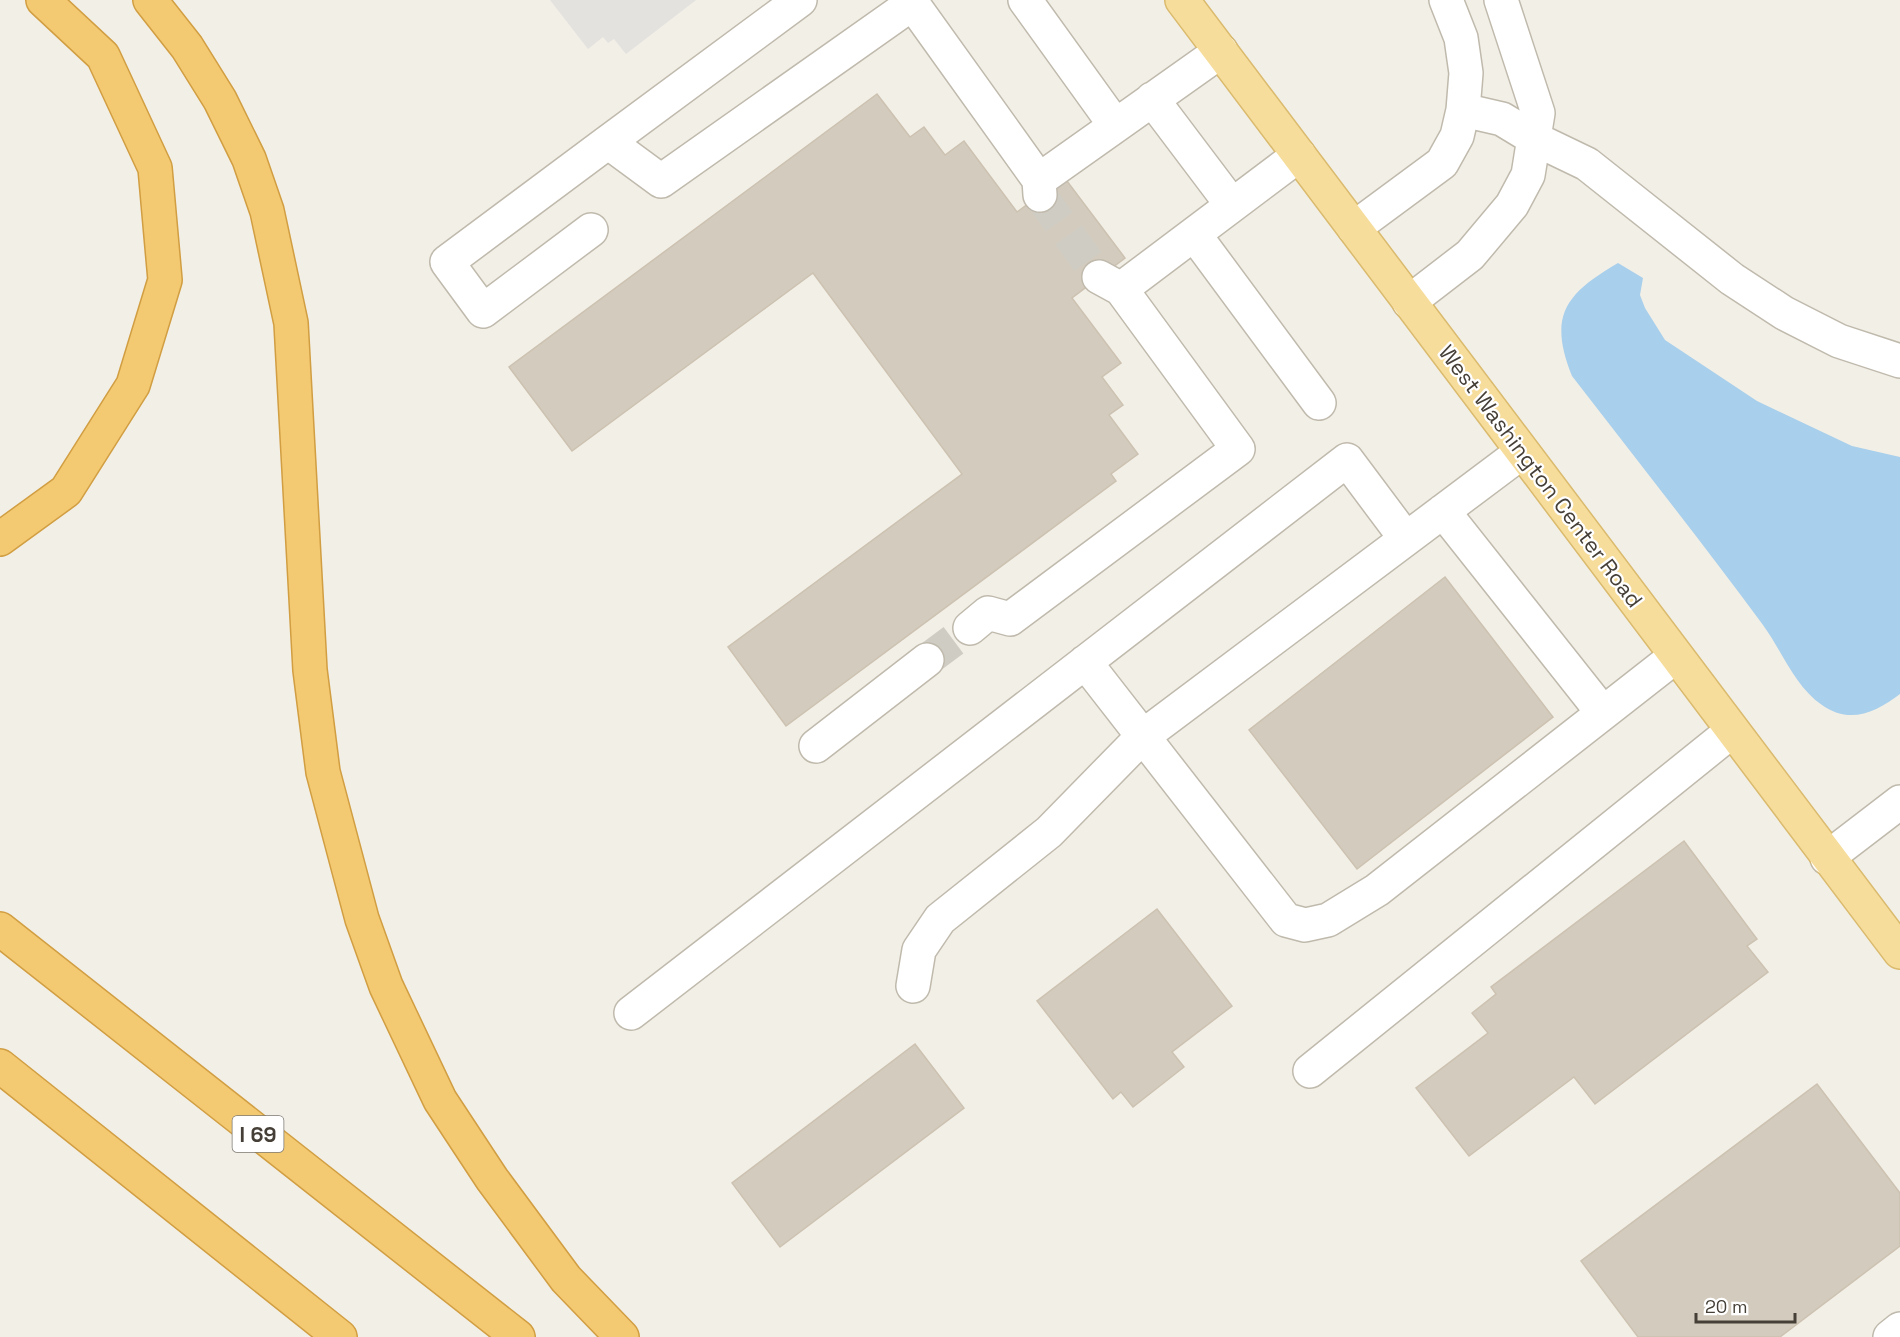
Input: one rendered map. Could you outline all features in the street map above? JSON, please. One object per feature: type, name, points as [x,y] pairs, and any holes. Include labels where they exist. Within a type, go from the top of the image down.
[{"type":"highway","points":[[0,539],[66,491],[134,385],[165,280],[155,168],[103,56],[43,0]]},
{"type":"highway","points":[[150,0],[187,47],[220,100],[249,159],[267,211],[291,323],[310,670],[323,772],[362,919],[386,986],[440,1100],[492,1179],[566,1279],[622,1337]]},
{"type":"highway","name":"I 69","points":[[0,929],[518,1337]]},
{"type":"highway","points":[[0,1066],[340,1337]]},
{"type":"main road","name":"West Washington Center Road","points":[[1182,0],[1900,952]]},
{"type":"street","points":[[591,230],[483,311],[447,262],[800,0]]},
{"type":"street","points":[[1025,0],[1115,126]]},
{"type":"street","points":[[1354,228],[1442,163],[1457,136],[1463,110],[1466,73],[1461,38],[1446,0]]},
{"type":"street","points":[[1409,302],[1470,255],[1512,205],[1528,175],[1538,113],[1502,0]]},
{"type":"street","points":[[608,142],[661,181],[911,2],[1039,188],[1115,126],[1221,51]]},
{"type":"street","points":[[1152,99],[1232,205]]},
{"type":"street","points":[[1463,110],[1502,119],[1535,140],[1587,164],[1732,279],[1784,313],[1839,342],[1900,361]]},
{"type":"street","points":[[970,627],[988,613],[1010,619],[1238,449],[1110,283],[1194,234],[1299,155]]},
{"type":"street","points":[[1194,234],[1319,403]]},
{"type":"street","points":[[913,986],[920,950],[940,919],[1049,832],[1142,736],[1522,452]]},
{"type":"street","points":[[630,1013],[1347,460],[1406,539]]},
{"type":"street","points":[[1443,511],[1603,713]]},
{"type":"street","points":[[1085,662],[1286,920],[1305,925],[1328,920],[1377,890],[1676,656]]},
{"type":"street","points":[[816,746],[927,660]]},
{"type":"street","points":[[1310,1071],[1732,731]]},
{"type":"street","points":[[1827,858],[1900,802]]},
{"type":"street","points":[[1890,1337],[1900,1329]]},
{"type":"shaded area","points":[[550,0],[696,0],[626,54],[614,39],[608,43],[603,37],[588,49]]},
{"type":"water","points":[[1618,263],[1643,278],[1640,295],[1645,308],[1665,340],[1757,401],[1852,446],[1900,457],[1900,694],[1882,706],[1862,714],[1843,714],[1822,705],[1804,689],[1763,625],[1572,376],[1562,337],[1562,322],[1566,309],[1585,285]]},
{"type":"building","points":[[877,94],[910,137],[924,127],[945,155],[964,141],[1017,212],[1064,177],[1125,258],[1072,298],[1121,363],[1102,377],[1123,405],[1109,415],[1138,454],[1111,474],[1116,481],[786,726],[728,647],[962,474],[813,273],[572,451],[509,367]]},
{"type":"building","points":[[1445,577],[1553,717],[1357,869],[1249,730]]},
{"type":"building","points":[[1684,841],[1757,939],[1747,946],[1768,972],[1595,1104],[1574,1077],[1469,1156],[1416,1088],[1488,1033],[1472,1013],[1496,994],[1491,987]]},
{"type":"building","points":[[1157,909],[1232,1006],[1172,1052],[1184,1067],[1133,1107],[1121,1092],[1113,1099],[1037,1001]]},
{"type":"building","points":[[915,1044],[964,1108],[780,1247],[732,1183]]},
{"type":"building","points":[[1817,1084],[1900,1193],[1900,1246],[1780,1337],[1638,1337],[1581,1261]]},
{"type":"tunnel","points":[[1040,195],[1099,277]]},
{"type":"tunnel","points":[[927,660],[970,628]]}]
